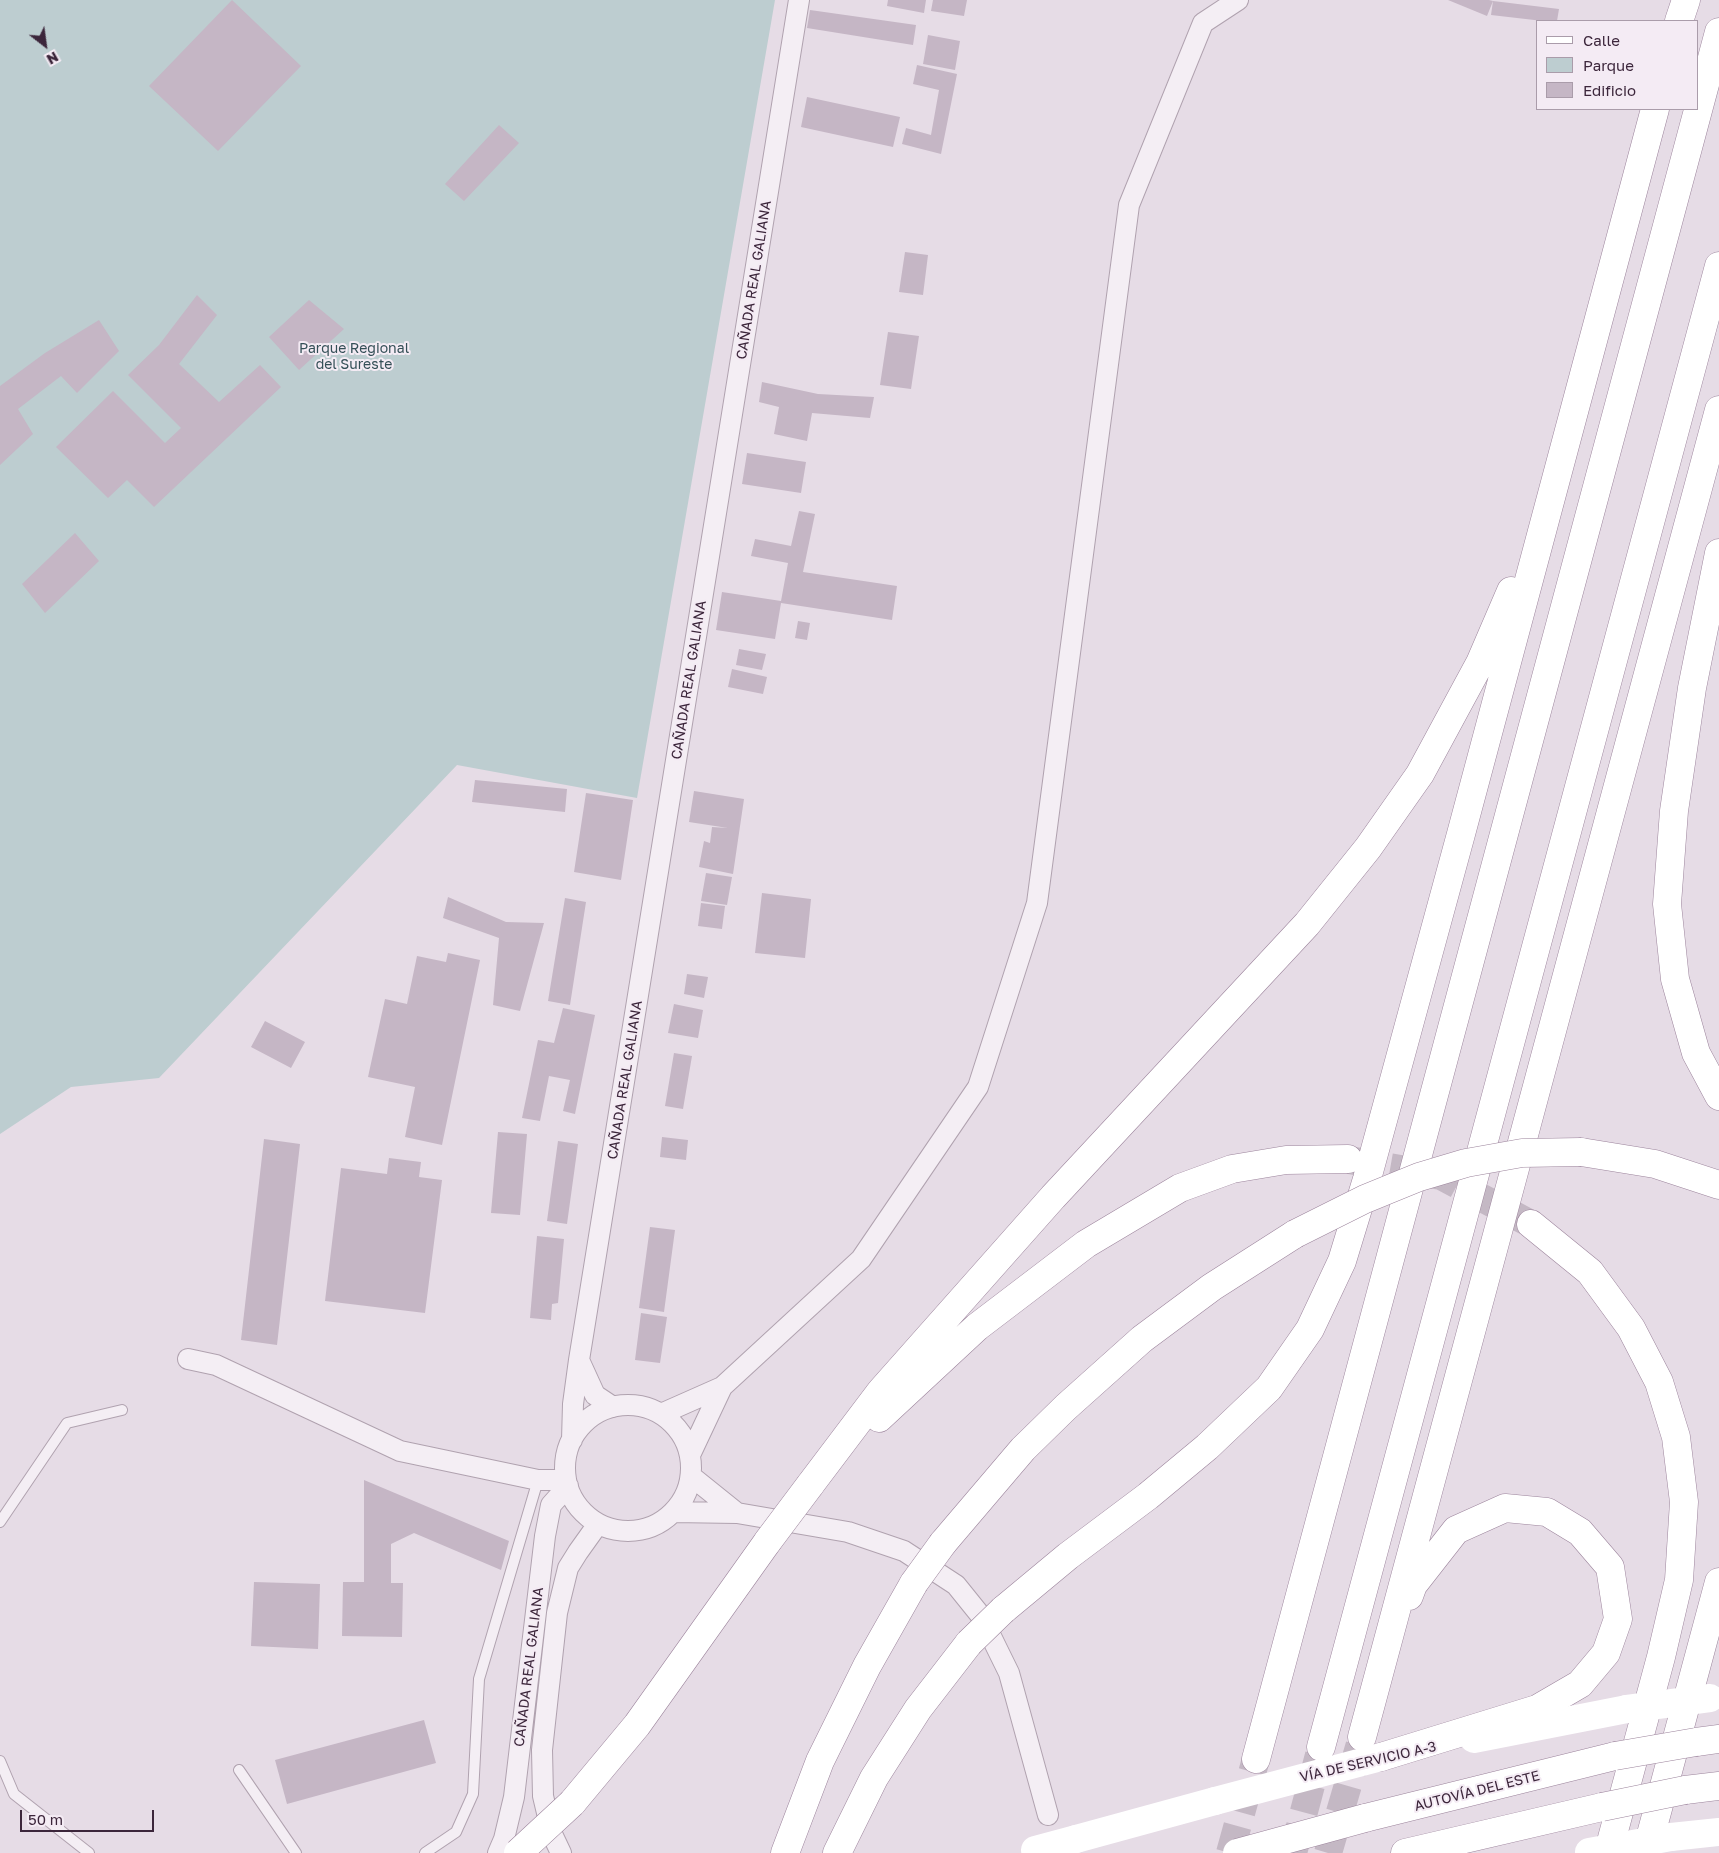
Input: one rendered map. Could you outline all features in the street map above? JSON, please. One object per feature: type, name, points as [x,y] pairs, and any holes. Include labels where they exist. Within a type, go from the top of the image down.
[{"type":"main road","points":[[1679,20],[1686,0]]},
{"type":"main road","points":[[1699,107],[1719,32]]},
{"type":"main road","points":[[837,1853],[878,1770],[918,1709],[969,1643],[1003,1610],[1068,1556],[1148,1496],[1207,1447],[1269,1388],[1310,1329],[1342,1261],[1367,1179],[1655,110]]},
{"type":"main road","points":[[1256,1758],[1698,110]]},
{"type":"main road","points":[[1321,1747],[1719,266]]},
{"type":"main road","points":[[1362,1737],[1719,410]]},
{"type":"main road","points":[[518,1853],[572,1803],[637,1725],[768,1541],[881,1391],[1053,1197],[1307,924],[1368,848],[1420,774],[1480,663],[1512,590],[1538,541]]},
{"type":"main road","points":[[1719,553],[1692,688],[1674,811],[1666,904],[1674,979],[1696,1053],[1719,1096]]},
{"type":"main road","points":[[785,1853],[820,1761],[867,1666],[914,1583],[943,1543],[1023,1449],[1066,1407],[1142,1339],[1212,1286],[1295,1234],[1365,1199],[1419,1177],[1466,1163],[1522,1153],[1581,1152],[1655,1164],[1719,1185]]},
{"type":"main road","points":[[810,1486],[896,1401],[977,1327],[1086,1244],[1180,1188],[1232,1169],[1286,1160],[1348,1159]]},
{"type":"main road","points":[[1531,1224],[1590,1272],[1631,1328],[1659,1382],[1676,1438],[1684,1502],[1679,1580],[1661,1657],[1594,1853]]},
{"type":"main road","points":[[1373,1699],[1413,1585],[1456,1530],[1505,1508],[1547,1512],[1580,1532],[1610,1567],[1618,1619],[1606,1653],[1580,1684],[1537,1709],[1381,1756]]},
{"type":"main road","points":[[1646,1853],[1719,1582]]},
{"type":"main road","name":"VÍA DE SERVICIO A-3","points":[[1028,1851],[1381,1756],[1627,1709],[1714,1697]]},
{"type":"main road","name":"AUTOVÍA DEL ESTE","points":[[1237,1853],[1365,1818],[1615,1756],[1708,1740]]},
{"type":"main road","points":[[1405,1853],[1602,1807],[1685,1790],[1719,1786]]},
{"type":"main road","points":[[1594,1853],[1671,1837],[1719,1832]]},
{"type":"street","name":"CAÑADA REAL GALIANA","points":[[572,1440],[573,1404],[579,1360],[799,0]]},
{"type":"street","points":[[661,1414],[722,1386],[861,1259],[978,1087],[1036,903],[1129,205],[1203,23],[1238,0]]},
{"type":"street","points":[[188,1359],[216,1365],[400,1451],[538,1480],[567,1483]]},
{"type":"street","points":[[579,1360],[595,1395],[613,1407]]},
{"type":"street","points":[[690,1455],[722,1386]]},
{"type":"street","points":[[629,1405],[646,1408],[661,1414],[680,1432],[690,1455],[691,1476],[685,1495],[674,1512],[661,1522],[646,1528],[630,1531],[614,1530],[598,1524],[585,1514],[574,1501],[567,1483],[565,1470],[572,1440],[582,1425],[596,1414],[613,1407],[629,1405]]},
{"type":"street","points":[[691,1476],[737,1513]]},
{"type":"street","name":"CAÑADA REAL GALIANA","points":[[498,1853],[504,1839],[514,1797],[545,1536],[551,1505],[567,1483]]},
{"type":"street","points":[[674,1512],[737,1513],[848,1532],[904,1551],[956,1585],[981,1616],[1008,1672],[1048,1814]]},
{"type":"street","name":"CAÑADA REAL GALIANA","points":[[560,1853],[552,1834],[543,1796],[542,1750],[559,1604],[568,1568],[598,1524]]},
{"type":"lane","points":[[0,1522],[67,1424],[122,1410]]},
{"type":"lane","points":[[425,1853],[456,1832],[473,1794],[479,1679],[538,1480]]},
{"type":"lane","points":[[0,1761],[14,1794],[89,1853]]},
{"type":"lane","points":[[239,1770],[296,1853]]},
{"type":"green space","name":"Parque Regional del Sureste","points":[[0,0],[775,0],[637,798],[457,765],[159,1078],[71,1087],[0,1134]]},
{"type":"building","points":[[232,0],[301,66],[218,151],[149,86]]},
{"type":"building","points":[[888,0],[926,0],[924,13],[887,6]]},
{"type":"building","points":[[933,0],[967,0],[964,16],[931,11]]},
{"type":"building","points":[[1448,0],[1489,0],[1493,1],[1487,16]]},
{"type":"building","points":[[1493,1],[1559,9],[1557,20],[1536,20],[1491,15]]},
{"type":"building","points":[[810,10],[916,25],[913,45],[807,28]]},
{"type":"building","points":[[928,35],[960,41],[955,70],[923,64]]},
{"type":"building","points":[[917,65],[957,74],[941,154],[902,144],[906,128],[931,135],[939,90],[913,84]]},
{"type":"building","points":[[807,97],[900,117],[893,147],[801,127]]},
{"type":"building","points":[[499,125],[519,143],[464,201],[445,184]]},
{"type":"building","points":[[905,252],[928,255],[923,295],[899,292]]},
{"type":"building","points":[[197,295],[217,315],[179,364],[219,402],[260,365],[281,387],[154,507],[127,480],[108,498],[56,447],[113,391],[165,443],[181,428],[128,375],[159,345]]},
{"type":"building","points":[[309,300],[344,329],[299,370],[269,337]]},
{"type":"building","points":[[99,320],[119,351],[77,393],[61,376],[18,409],[33,434],[0,465],[0,386],[45,353]]},
{"type":"building","points":[[888,332],[919,336],[911,389],[880,385]]},
{"type":"building","points":[[762,382],[818,394],[874,397],[870,418],[812,413],[807,441],[774,434],[779,407],[759,402]]},
{"type":"building","points":[[747,453],[806,462],[801,493],[742,484]]},
{"type":"building","points":[[799,511],[815,514],[803,572],[897,586],[892,620],[781,603],[775,639],[716,630],[722,592],[781,601],[788,563],[751,556],[755,539],[791,546]]},
{"type":"building","points":[[75,533],[99,561],[45,613],[22,584]]},
{"type":"building","points":[[798,621],[810,623],[807,640],[795,638]]},
{"type":"building","points":[[739,649],[766,654],[762,670],[736,665]]},
{"type":"building","points":[[732,669],[767,677],[763,694],[728,687]]},
{"type":"building","points":[[475,780],[567,789],[565,812],[472,802]]},
{"type":"building","points":[[694,791],[744,799],[733,874],[699,867],[704,841],[710,843],[712,827],[728,828],[689,822]]},
{"type":"building","points":[[586,793],[633,800],[621,880],[574,872]]},
{"type":"building","points":[[706,873],[732,877],[727,905],[701,901]]},
{"type":"building","points":[[762,893],[811,899],[805,958],[755,953]]},
{"type":"building","points":[[448,897],[506,922],[544,923],[520,1011],[493,1005],[499,938],[443,918]]},
{"type":"building","points":[[565,898],[586,902],[570,1005],[548,1001]]},
{"type":"building","points":[[701,903],[725,906],[722,929],[698,926]]},
{"type":"building","points":[[448,953],[480,960],[442,1145],[405,1137],[415,1087],[368,1077],[385,999],[407,1004],[417,956],[446,962]]},
{"type":"building","points":[[687,974],[708,977],[704,998],[684,994]]},
{"type":"building","points":[[674,1004],[703,1010],[698,1038],[668,1033]]},
{"type":"building","points":[[563,1008],[595,1015],[575,1114],[563,1111],[570,1080],[549,1076],[540,1121],[522,1118],[538,1040],[554,1043]]},
{"type":"building","points":[[265,1021],[305,1042],[291,1068],[251,1047]]},
{"type":"building","points":[[674,1053],[692,1056],[683,1109],[665,1106]]},
{"type":"building","points":[[498,1132],[527,1134],[520,1215],[491,1213]]},
{"type":"building","points":[[662,1137],[688,1140],[686,1160],[660,1157]]},
{"type":"building","points":[[264,1139],[300,1144],[277,1345],[241,1340]]},
{"type":"building","points":[[558,1141],[578,1144],[567,1224],[547,1221]]},
{"type":"building","points":[[389,1158],[421,1162],[419,1177],[442,1180],[425,1313],[325,1301],[341,1168],[387,1174]]},
{"type":"building","points":[[650,1227],[675,1230],[664,1312],[639,1308]]},
{"type":"building","points":[[537,1236],[564,1239],[558,1303],[552,1304],[551,1320],[530,1318]]},
{"type":"building","points":[[641,1313],[667,1317],[660,1363],[635,1360]]},
{"type":"building","points":[[364,1480],[509,1541],[501,1570],[414,1533],[391,1544],[391,1583],[403,1583],[402,1637],[342,1636],[343,1582],[364,1582]]},
{"type":"building","points":[[254,1582],[320,1584],[318,1649],[251,1646]]},
{"type":"building","points":[[424,1720],[436,1763],[287,1804],[275,1760]]},
{"type":"tunnel","points":[[1349,1160],[1441,1176],[1531,1224]]},
{"type":"tunnel","points":[[1328,1853],[1360,1744]]},
{"type":"tunnel","points":[[1293,1853],[1319,1755]]},
{"type":"tunnel","points":[[1230,1853],[1256,1759]]}]
